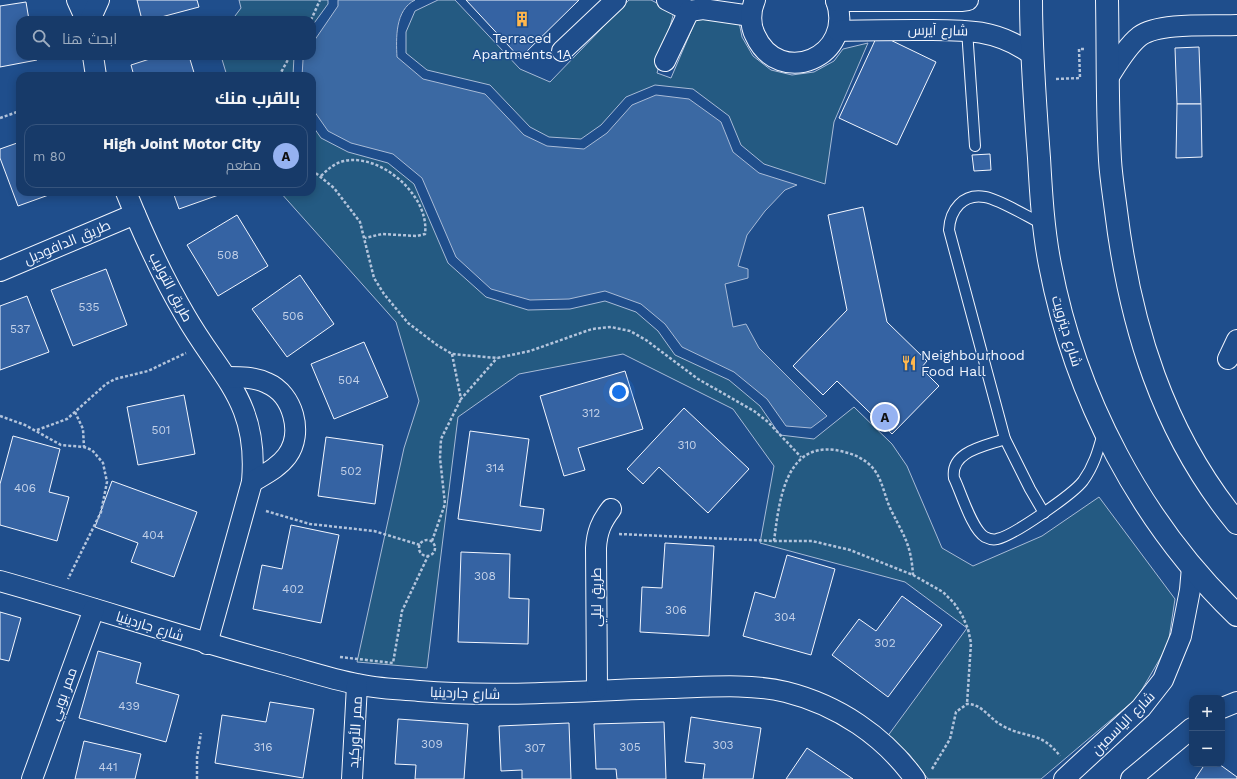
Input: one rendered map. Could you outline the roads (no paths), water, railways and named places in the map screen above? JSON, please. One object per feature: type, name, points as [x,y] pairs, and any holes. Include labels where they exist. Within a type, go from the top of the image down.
[{"type":"street","points":[[77,0],[84,16]]},
{"type":"street","points":[[92,16],[99,0]]},
{"type":"street","points":[[562,52],[616,0]]},
{"type":"street","points":[[667,0],[695,7],[753,8]]},
{"type":"street","name":"شارع آيرس","points":[[753,8],[753,30],[759,43],[768,54],[781,60],[795,63],[809,61],[822,54],[832,44],[838,31],[840,16],[836,0],[961,2],[968,0]]},
{"type":"street","name":"شارع ديترويت","points":[[1031,0],[1032,60],[1044,225],[1057,298],[1071,348],[1104,429],[1130,480],[1192,567],[1237,615]]},
{"type":"street","points":[[1107,0],[1110,162],[1120,242],[1138,331],[1160,395],[1191,455],[1237,523]]},
{"type":"street","points":[[665,61],[695,7]]},
{"type":"street","points":[[1108,78],[1133,43],[1148,32],[1166,27],[1237,25]]},
{"type":"street","name":"شارع آيرس","points":[[838,31],[967,30],[1001,37],[1020,46],[1032,60]]},
{"type":"street","points":[[93,60],[95,72]]},
{"type":"street","name":"طريق التوليب","points":[[128,196],[166,282],[202,344],[227,377],[242,404],[249,427],[253,457],[252,482],[207,644]]},
{"type":"street","name":"طريق الدافوديل","points":[[0,271],[135,214]]},
{"type":"street","points":[[1228,359],[1237,340]]},
{"type":"street","points":[[227,377],[252,378],[268,383],[281,393],[291,407],[296,423],[294,440],[288,456],[276,468],[252,482]]},
{"type":"street","name":"طريق ليلي","points":[[596,689],[597,534],[602,521],[611,509]]},
{"type":"street","name":"شارع الياسمين","points":[[1068,776],[1141,708],[1163,680],[1181,636],[1187,614],[1192,567]]},
{"type":"street","name":"شارع جاردينيا","points":[[0,581],[207,644],[357,684],[441,693],[492,694],[543,693],[596,689],[737,687],[785,692],[814,701],[852,720],[923,776]]},
{"type":"street","name":"ممر بوبي","points":[[32,779],[94,609]]},
{"type":"street","name":"ممر الأوركيد","points":[[352,779],[357,684]]},
{"type":"street","points":[[1225,707],[1237,702]]},
{"type":"street","points":[[1131,779],[1189,731]]},
{"type":"lane","points":[[967,30],[975,146]]},
{"type":"lane","points":[[1044,225],[984,196],[969,198],[961,202],[956,207],[949,221],[949,230],[1005,439],[1044,513]]},
{"type":"lane","points":[[1005,439],[964,454],[955,464],[954,478],[978,531],[987,538],[997,539],[1044,513],[1070,495],[1086,477],[1097,456],[1104,429]]},
{"type":"place","name":"Terraced Apartments 1A","points":[[522,19]]},
{"type":"place","name":"Neighbourhood Food Hall","points":[[909,363]]},
{"type":"place","name":"High Joint Motor City","points":[[885,417]]}]
